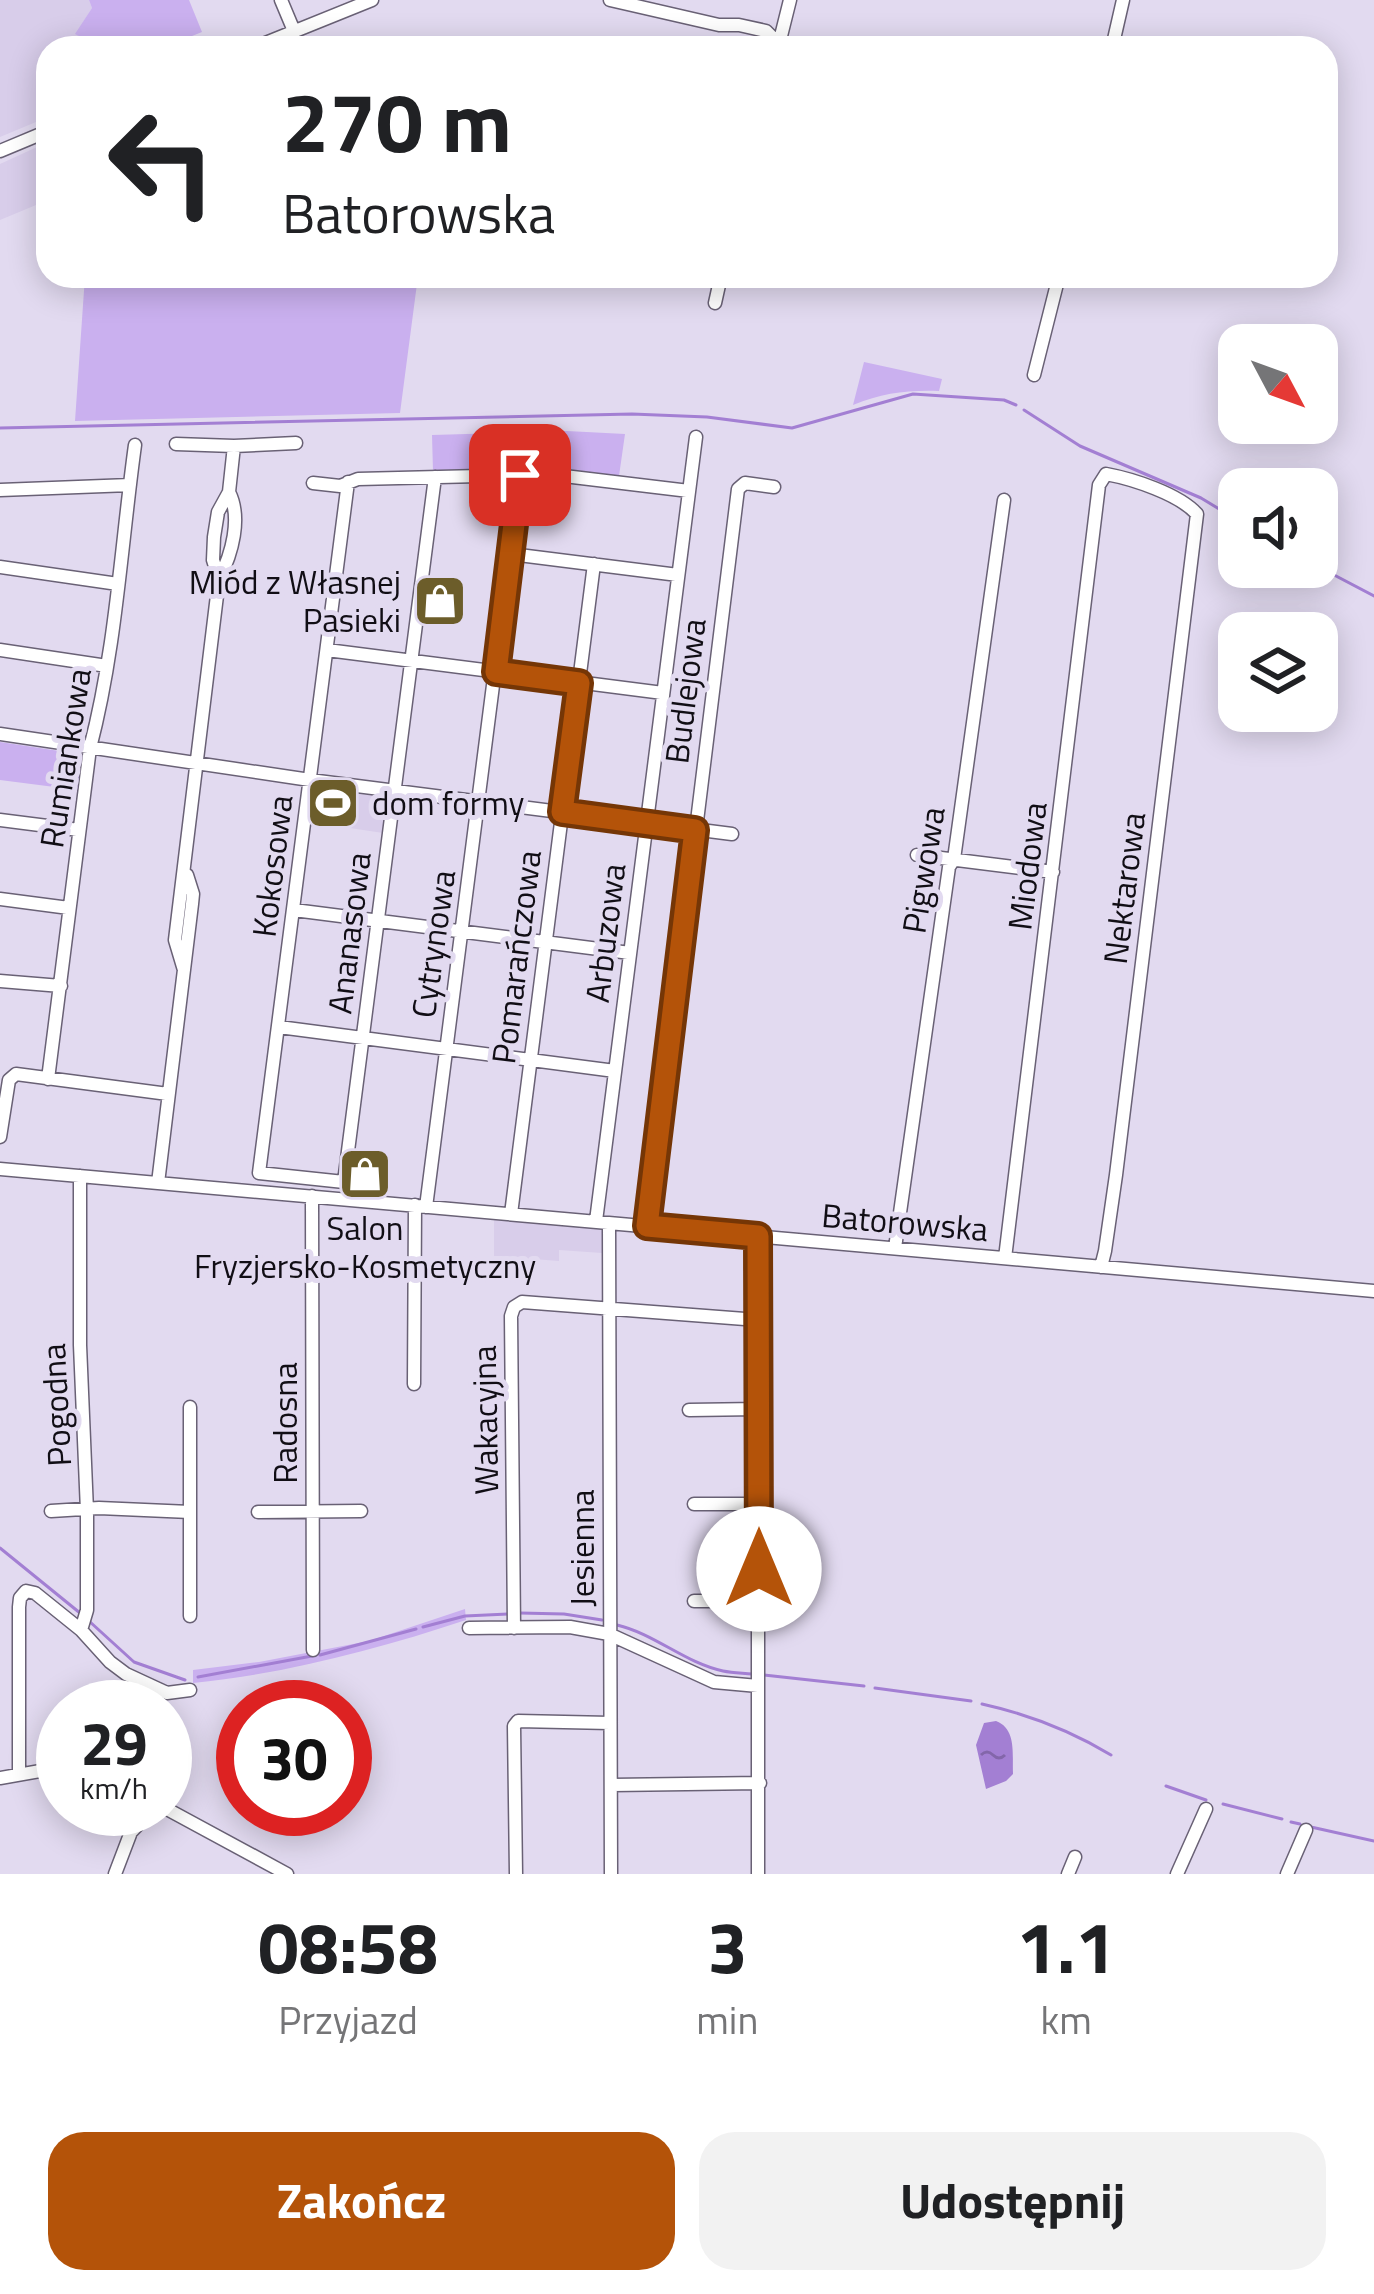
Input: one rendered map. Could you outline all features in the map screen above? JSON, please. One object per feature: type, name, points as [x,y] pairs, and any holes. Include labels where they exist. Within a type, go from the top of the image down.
[{"type":"street","points":[[281,0],[294,32]]},
{"type":"street","points":[[284,36],[372,0]]},
{"type":"street","points":[[610,0],[766,31],[771,36]]},
{"type":"street","points":[[782,36],[790,0]]},
{"type":"street","points":[[1115,36],[1123,0]]},
{"type":"street","points":[[0,151],[36,136]]},
{"type":"street","points":[[715,303],[718,288]]},
{"type":"street","points":[[1034,374],[1056,288]]},
{"type":"street","name":"Arbuzowa","points":[[602,1222],[615,1071],[696,437]]},
{"type":"street","points":[[176,444],[296,443]]},
{"type":"street","name":"Rumiankowa","points":[[48,1079],[135,445]]},
{"type":"street","points":[[158,1183],[184,970],[175,940],[219,579],[230,558],[234,446]]},
{"type":"street","points":[[313,483],[340,486],[358,479],[531,472],[689,491]]},
{"type":"street","name":"Miodowa","points":[[1005,1258],[1100,480],[1106,474],[1143,484],[1187,504],[1197,514]]},
{"type":"street","name":"Cytrynowa","points":[[414,1384],[420,1206],[446,1048],[520,475]]},
{"type":"street","name":"Ananasowa","points":[[344,1182],[435,477]]},
{"type":"street","name":"Kokosowa","points":[[344,1182],[259,1173],[348,482]]},
{"type":"street","name":"Budlejowa","points":[[647,1226],[738,490],[745,483],[774,487]]},
{"type":"street","points":[[0,490],[130,485]]},
{"type":"street","name":"Pigwowa","points":[[896,1248],[1004,500]]},
{"type":"street","name":"Nektarowa","points":[[1101,1267],[1197,514]]},
{"type":"street","points":[[511,554],[678,575]]},
{"type":"street","name":"Pomarańczowa","points":[[511,1214],[595,564]]},
{"type":"street","points":[[0,567],[118,584]]},
{"type":"street","points":[[0,650],[106,666]]},
{"type":"street","points":[[327,650],[663,693]]},
{"type":"street","points":[[0,734],[310,780],[732,834]]},
{"type":"street","points":[[0,820],[79,830]]},
{"type":"street","points":[[917,855],[1053,872]]},
{"type":"street","points":[[0,899],[69,908]]},
{"type":"street","points":[[294,910],[630,953]]},
{"type":"street","points":[[0,981],[61,986]]},
{"type":"street","points":[[279,1027],[615,1071]]},
{"type":"street","points":[[0,1136],[2,1107],[9,1080],[16,1074],[168,1094]]},
{"type":"street","name":"Batorowska","points":[[0,1169],[1374,1291]]},
{"type":"street","name":"Pogodna","points":[[80,1177],[87,1511],[82,1630]]},
{"type":"street","name":"Radosna","points":[[312,1196],[313,1650]]},
{"type":"street","name":"Jesienna","points":[[602,1222],[608,1309],[611,1874]]},
{"type":"street","points":[[758,1236],[758,1874]]},
{"type":"street","name":"Wakacyjna","points":[[514,1628],[514,1307],[522,1302],[608,1309]]},
{"type":"street","points":[[608,1309],[758,1321]]},
{"type":"street","points":[[190,1407],[190,1616]]},
{"type":"street","points":[[688,1410],[758,1409]]},
{"type":"street","points":[[694,1504],[759,1504]]},
{"type":"street","points":[[51,1511],[141,1508],[190,1512]]},
{"type":"street","points":[[258,1512],[362,1511]]},
{"type":"street","points":[[19,1774],[19,1607],[26,1591],[82,1630],[110,1662],[139,1680]]},
{"type":"street","points":[[694,1601],[759,1601]]},
{"type":"street","points":[[469,1628],[570,1628],[609,1634],[714,1682],[758,1686]]},
{"type":"street","points":[[516,1874],[514,1726],[518,1721],[610,1723]]},
{"type":"street","points":[[0,1778],[36,1771]]},
{"type":"street","points":[[612,1786],[760,1783]]},
{"type":"street","points":[[1177,1874],[1206,1809]]},
{"type":"street","points":[[192,1823],[287,1874]]},
{"type":"street","points":[[1287,1874],[1306,1830]]},
{"type":"street","points":[[116,1874],[129,1836]]},
{"type":"street","points":[[1068,1874],[1075,1857]]},
{"type":"shaded area","points":[[0,0],[89,0],[92,8],[76,34],[80,36],[36,36],[36,122],[0,137]]},
{"type":"shaded area","points":[[89,0],[189,0],[202,32],[192,36],[75,34],[92,8]]},
{"type":"shaded area","points":[[36,148],[36,205],[0,220],[0,164]]},
{"type":"shaded area","points":[[84,288],[416,288],[400,413],[75,421]]},
{"type":"shaded area","points":[[864,362],[942,379],[939,391],[895,393],[853,405]]},
{"type":"shaded area","points":[[625,434],[619,476],[522,463],[511,469],[433,471],[432,435]]},
{"type":"shaded area","points":[[0,742],[79,754],[78,790],[0,780]]},
{"type":"shaded area","points":[[318,789],[383,797],[387,800],[383,833],[310,822]]},
{"type":"shaded area","points":[[494,1219],[603,1228],[602,1253],[559,1250],[559,1261],[494,1256]]},
{"type":"shaded area","points":[[465,1609],[466,1620],[365,1650],[296,1667],[193,1683],[193,1670],[369,1641]]},
{"type":"water","points":[[996,1721],[1010,1736],[1013,1774],[986,1789],[976,1745],[984,1723]]},
{"type":"waterway","points":[[0,428],[632,414],[792,428],[913,394],[1004,400],[1016,405]]},
{"type":"waterway","points":[[1024,410],[1080,446],[1218,508]]},
{"type":"waterway","points":[[1338,577],[1374,596]]},
{"type":"waterway","points":[[0,1548],[80,1613]]},
{"type":"waterway","points":[[520,1613],[602,1620]]},
{"type":"waterway","points":[[423,1627],[465,1616],[508,1614]]},
{"type":"waterway","points":[[89,1621],[134,1662],[185,1680]]},
{"type":"waterway","points":[[617,1625],[709,1667],[752,1674]]},
{"type":"waterway","points":[[320,1655],[416,1629]]},
{"type":"waterway","points":[[198,1677],[312,1656]]},
{"type":"waterway","points":[[764,1675],[864,1686]]},
{"type":"waterway","points":[[875,1688],[971,1701]]},
{"type":"waterway","points":[[982,1704],[1048,1724],[1111,1755]]},
{"type":"waterway","points":[[1166,1786],[1206,1800]]},
{"type":"waterway","points":[[1223,1804],[1282,1819]]},
{"type":"waterway","points":[[1291,1822],[1300,1824]]},
{"type":"waterway","points":[[1311,1827],[1374,1841]]},
{"type":"place","name":"Miód z Własnej Pasieki","points":[[440,601]]},
{"type":"place","name":"dom formy","points":[[333,803]]},
{"type":"place","name":"Salon Fryzjersko-Kosmetyczny","points":[[365,1174]]},
{"type":"route","points":[[520,475],[496,672],[579,683],[562,812],[695,830],[647,1226],[758,1236],[759,1569]]}]
